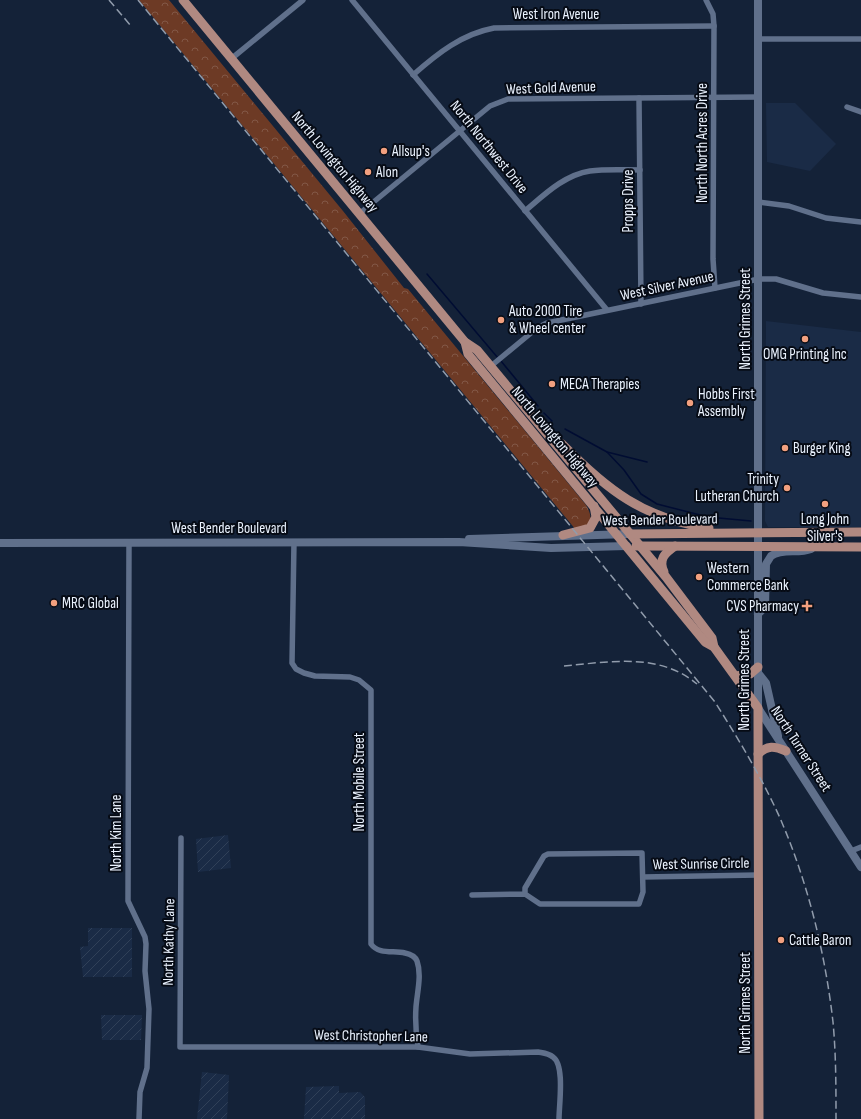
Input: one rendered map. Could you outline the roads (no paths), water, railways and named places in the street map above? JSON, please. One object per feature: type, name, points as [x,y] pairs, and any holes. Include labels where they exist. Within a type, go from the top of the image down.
[{"type":"main road","name":"North Lovington Highway","points":[[183,0],[465,342],[477,350],[491,366],[630,534]]},
{"type":"main road","name":"North Grimes Street","points":[[758,0],[759,1119]]},
{"type":"main road","name":"North Lovington Highway","points":[[465,342],[468,354],[627,546]]},
{"type":"main road","points":[[546,433],[557,439],[598,480],[639,508],[680,523],[732,533]]},
{"type":"main road","points":[[563,535],[590,528],[596,517],[594,506]]},
{"type":"main road","name":"West Bender Boulevard","points":[[459,542],[474,538],[563,535],[861,532]]},
{"type":"main road","name":"North Turner Street","points":[[630,534],[666,577],[712,638],[714,647]]},
{"type":"main road","name":"West Bender Boulevard","points":[[0,543],[459,542],[551,548],[627,546],[861,546]]},
{"type":"main road","name":"North Turner Street","points":[[627,546],[705,642],[714,647],[736,676],[861,867]]},
{"type":"main road","points":[[666,577],[661,562],[665,554],[675,546]]},
{"type":"main road","points":[[758,614],[765,607],[766,564],[771,556],[781,552],[805,551],[818,546]]},
{"type":"main road","points":[[736,676],[750,674],[758,670],[766,683],[779,741]]},
{"type":"main road","points":[[758,754],[770,747],[775,747],[786,751]]},
{"type":"street","points":[[231,59],[303,0]]},
{"type":"street","name":"North Northwest Drive","points":[[352,0],[607,310]]},
{"type":"street","name":"North North Acres Drive","points":[[706,0],[713,14],[714,26],[713,259],[715,288]]},
{"type":"street","name":"West Iron Avenue","points":[[413,75],[441,51],[458,40],[475,32],[494,28],[714,26]]},
{"type":"street","points":[[759,38],[861,39]]},
{"type":"street","name":"West Gold Avenue","points":[[359,214],[490,106],[508,99],[759,97]]},
{"type":"street","name":"Propps Drive","points":[[639,98],[641,304]]},
{"type":"street","points":[[847,107],[861,112]]},
{"type":"street","points":[[525,211],[560,183],[574,176],[589,171],[640,170]]},
{"type":"street","points":[[759,202],[789,206],[826,218],[861,222]]},
{"type":"street","name":"West Silver Avenue","points":[[491,366],[537,328],[547,323],[759,279],[776,279],[823,293],[861,297]]},
{"type":"street","name":"North Kim Lane","points":[[129,542],[128,901],[145,937],[145,971],[149,1009],[147,1068],[140,1092],[139,1119]]},
{"type":"street","name":"North Mobile Street","points":[[294,542],[292,663],[296,669],[304,673],[359,680],[371,690],[371,944],[374,948],[386,952],[413,955],[417,961],[419,975],[416,1009],[418,1047]]},
{"type":"street","name":"North Kathy Lane","points":[[180,1047],[181,838]]},
{"type":"street","points":[[851,851],[861,847]]},
{"type":"street","name":"West Sunrise Circle","points":[[551,853],[642,853],[643,877],[643,892],[639,904],[540,904],[525,894],[524,888],[544,856],[551,853]]},
{"type":"street","name":"West Sunrise Circle","points":[[643,877],[758,875]]},
{"type":"street","points":[[472,895],[525,894]]},
{"type":"street","name":"West Christopher Lane","points":[[180,1047],[418,1047],[470,1054],[538,1052],[547,1054],[557,1062],[560,1072],[559,1119]]},
{"type":"waterway","points":[[427,274],[498,358]]},
{"type":"waterway","points":[[501,361],[538,406]]},
{"type":"waterway","points":[[544,413],[552,421]]},
{"type":"waterway","points":[[565,429],[607,452],[647,462]]},
{"type":"waterway","points":[[607,452],[624,470],[641,494],[657,504],[708,517],[751,521]]},
{"type":"railway","points":[[109,0],[131,26]]},
{"type":"railway","points":[[138,0],[715,702],[724,716],[766,788],[780,818],[799,867],[814,918],[830,996],[833,1022],[836,1119]]},
{"type":"railway","points":[[564,666],[616,662],[650,663],[667,667],[682,674],[697,684]]},
{"type":"place","name":"Allsup's","points":[[384,151]]},
{"type":"place","name":"Alon","points":[[368,172]]},
{"type":"place","name":"Auto 2000 Tire & Wheel center","points":[[501,320]]},
{"type":"place","name":"OMG Printing Inc","points":[[805,339]]},
{"type":"place","name":"MECA Therapies","points":[[552,384]]},
{"type":"place","name":"Hobbs First Assembly","points":[[690,403]]},
{"type":"place","name":"Burger King","points":[[785,448]]},
{"type":"place","name":"Trinity Lutheran Church","points":[[787,488]]},
{"type":"place","name":"Long John Silver's","points":[[825,504]]},
{"type":"place","name":"Western Commerce Bank","points":[[699,577]]},
{"type":"place","name":"MRC Global","points":[[54,603]]},
{"type":"place","name":"CVS Pharmacy","points":[[807,606]]},
{"type":"place","name":"Cattle Baron","points":[[781,940]]}]
